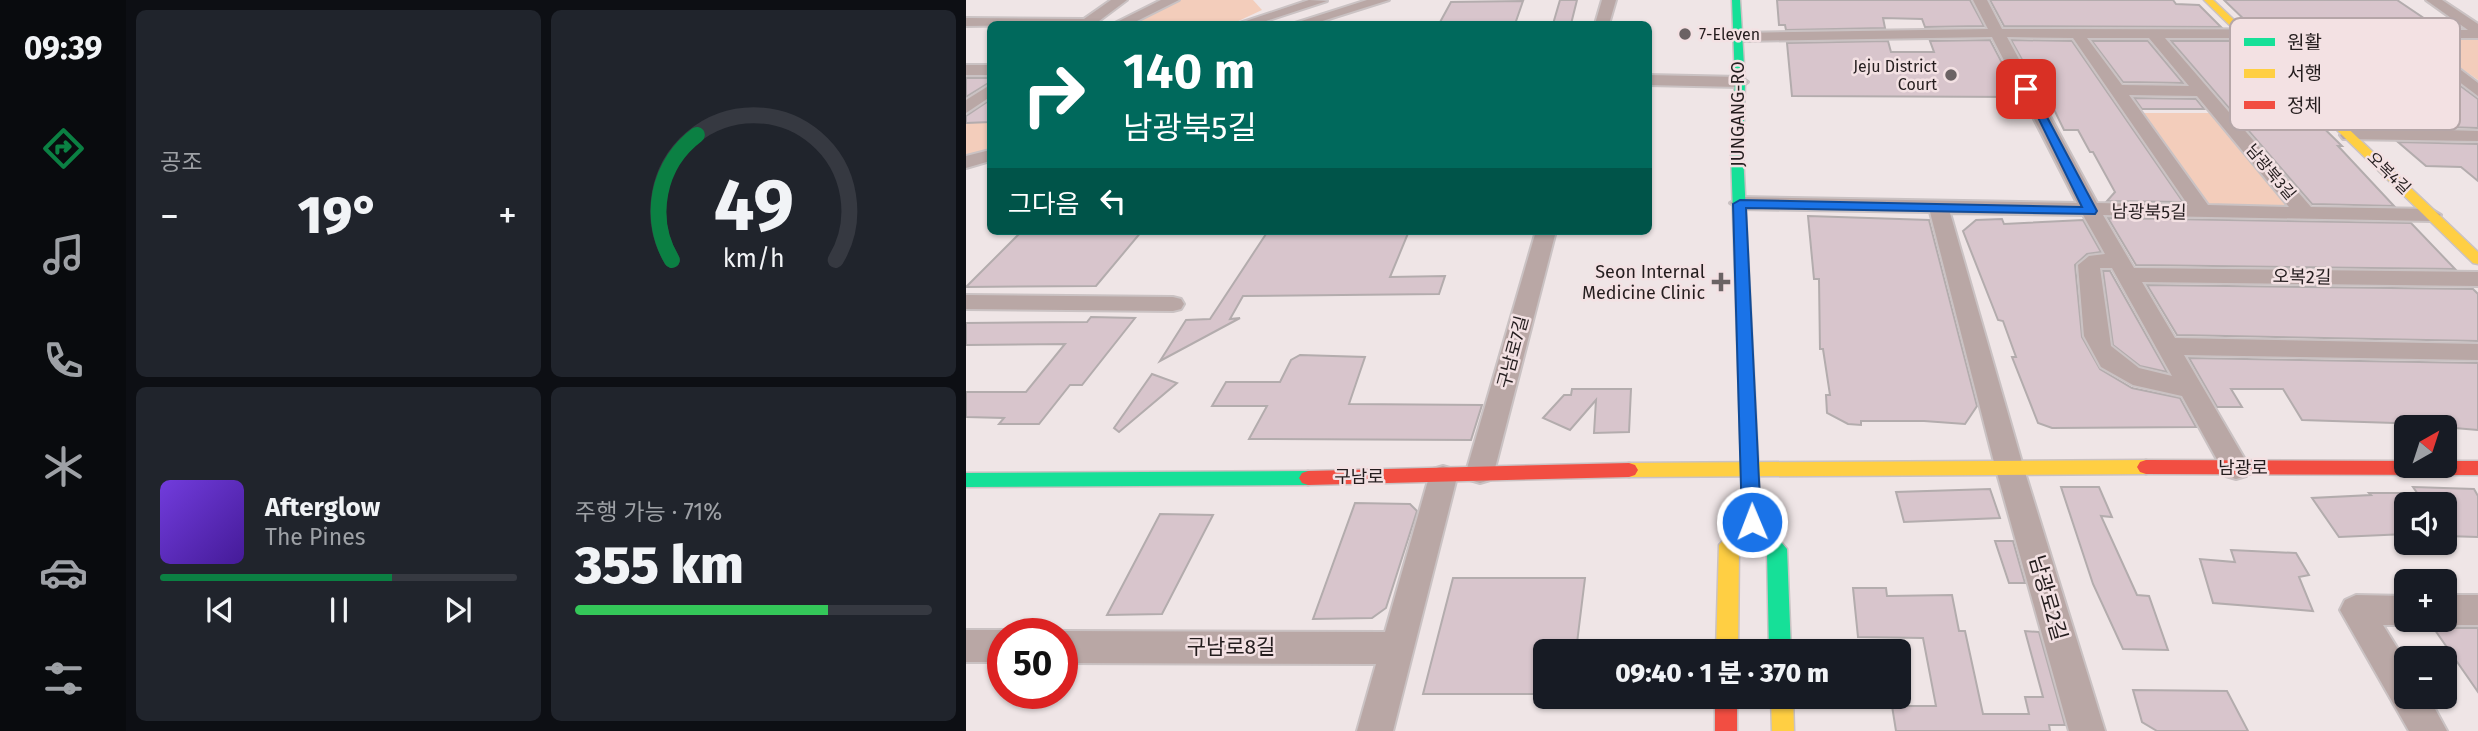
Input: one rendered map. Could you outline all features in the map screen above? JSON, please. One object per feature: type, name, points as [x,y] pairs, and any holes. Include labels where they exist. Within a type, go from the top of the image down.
[{"type":"main road","name":"JUNGANG-RO","points":[[1736,0],[1740,82],[1737,153],[1752,522]]},
{"type":"main road","name":"오복4길","points":[[2208,0],[2230,21]]},
{"type":"main road","name":"오복4길","points":[[2344,130],[2478,260]]},
{"type":"main road","name":"남광로","points":[[1751,468],[2478,468]]},
{"type":"main road","name":"구남로","points":[[966,480],[1443,477],[1480,472],[1751,468]]},
{"type":"main road","points":[[1727,639],[1729,545],[1752,522],[1777,549],[1780,639]]},
{"type":"main road","points":[[1726,709],[1726,731]]},
{"type":"main road","points":[[1782,709],[1783,731]]},
{"type":"street","points":[[1092,21],[1120,0]]},
{"type":"street","points":[[1126,21],[1172,0]]},
{"type":"street","points":[[1254,21],[1324,0]]},
{"type":"street","points":[[1309,21],[1382,0]]},
{"type":"street","points":[[1603,21],[1609,0]]},
{"type":"street","points":[[1980,0],[2091,211],[2236,468]]},
{"type":"street","points":[[2433,0],[2459,18]]},
{"type":"street","points":[[2446,9],[2478,9]]},
{"type":"street","points":[[2460,19],[2478,32]]},
{"type":"street","points":[[966,22],[987,22]]},
{"type":"street","points":[[1739,37],[2076,32],[2230,35]]},
{"type":"street","points":[[2076,32],[2204,213]]},
{"type":"street","points":[[2460,32],[2478,32]]},
{"type":"street","name":"남광북3길","points":[[2154,34],[2230,123]]},
{"type":"street","points":[[966,70],[987,70]]},
{"type":"street","points":[[2460,77],[2478,91]]},
{"type":"street","points":[[1652,80],[1740,82]]},
{"type":"street","points":[[2117,90],[2203,91]]},
{"type":"street","points":[[966,108],[987,92]]},
{"type":"street","name":"남광북3길","points":[[2236,130],[2306,214]]},
{"type":"street","points":[[2435,130],[2440,135]]},
{"type":"street","points":[[2349,135],[2478,136]]},
{"type":"street","points":[[966,162],[987,157]]},
{"type":"street","name":"남광북5길","points":[[1740,204],[2431,215]]},
{"type":"street","points":[[1939,207],[2009,466]]},
{"type":"street","name":"구남로7길","points":[[1480,472],[1545,235]]},
{"type":"street","name":"오복2길","points":[[2190,387],[2167,386],[2143,380],[2116,365],[2101,350],[2089,265],[2097,261],[2123,268],[2478,279]]},
{"type":"street","points":[[966,302],[1173,304]]},
{"type":"street","points":[[2167,346],[2478,352]]},
{"type":"street","name":"남광로2길","points":[[2009,466],[2087,731]]},
{"type":"street","points":[[1375,731],[1443,477]]},
{"type":"street","points":[[2394,610],[2356,610],[2394,673]]},
{"type":"street","points":[[2457,610],[2478,610]]},
{"type":"street","points":[[966,646],[987,646]]},
{"type":"street","name":"구남로8길","points":[[1078,647],[1399,648]]},
{"type":"street","points":[[2416,709],[2429,731]]},
{"type":"shaded area","points":[[1170,0],[1253,0],[1262,10],[1238,21],[1124,21]]},
{"type":"shaded area","points":[[2460,36],[2478,36],[2478,80],[2460,67]]},
{"type":"shaded area","points":[[987,92],[987,156],[966,162],[966,108]]},
{"type":"shaded area","points":[[2138,113],[2211,113],[2293,209],[2207,209]]},
{"type":"building","points":[[1560,0],[1577,0],[1572,21],[1554,21]]},
{"type":"building","points":[[1777,0],[1970,0],[1984,26],[1925,27],[1922,19],[1883,18],[1885,28],[1786,30],[1785,25],[1779,25]]},
{"type":"building","points":[[1990,0],[2173,0],[2176,4],[2199,5],[2221,27],[2004,26]]},
{"type":"building","points":[[2224,0],[2397,0],[2424,18],[2243,18]]},
{"type":"building","points":[[1523,1],[1516,21],[1441,21],[1451,2]]},
{"type":"building","points":[[1990,40],[2020,97],[1792,96],[1787,43],[1888,41],[1891,52],[1934,52],[1930,41]]},
{"type":"building","points":[[2011,40],[2072,41],[2183,202],[2107,201],[2115,192],[2093,152],[2090,152],[2078,130],[2064,130],[2048,97],[2043,97]]},
{"type":"building","points":[[2092,41],[2148,41],[2183,83],[2123,82]]},
{"type":"building","points":[[2171,41],[2230,41],[2230,109]]},
{"type":"building","points":[[966,78],[987,78],[987,84],[966,97]]},
{"type":"building","points":[[2460,86],[2478,99],[2478,128],[2460,127]]},
{"type":"building","points":[[2134,98],[2196,99],[2204,109],[2142,109]]},
{"type":"building","points":[[987,102],[987,122],[966,123],[966,116]]},
{"type":"building","points":[[2248,130],[2326,130],[2394,206],[2312,204]]},
{"type":"building","points":[[2398,142],[2478,144],[2478,181],[2461,167],[2426,166]]},
{"type":"building","points":[[1808,216],[1929,220],[1977,406],[1965,424],[1861,421],[1861,425],[1848,424],[1827,413],[1826,395],[1830,395],[1823,349],[1820,349],[1819,279],[1814,279]]},
{"type":"building","points":[[2108,218],[2411,223],[2455,269],[2136,265]]},
{"type":"building","points":[[2002,219],[2004,224],[2083,220],[2101,252],[2087,254],[2075,265],[2082,337],[2100,369],[2132,388],[2180,398],[2196,427],[2052,428],[2038,423],[2012,357],[2016,357],[2003,321],[1998,320],[1963,231],[1976,220]]},
{"type":"building","points":[[1018,235],[1139,235],[1096,286],[966,287]]},
{"type":"building","points":[[1265,235],[1407,235],[1390,277],[1445,276],[1439,294],[1243,296],[1230,319],[1240,318],[1160,361],[1186,320],[1210,319]]},
{"type":"building","points":[[2103,271],[2110,271],[2167,372],[2140,366],[2113,345]]},
{"type":"building","points":[[2147,285],[2473,289],[2478,294],[2478,341],[2177,335]]},
{"type":"building","points":[[1091,317],[1135,318],[1082,385],[1070,385],[1039,424],[999,424],[1004,418],[966,417],[966,392],[1026,392],[1065,344],[966,345],[966,323],[1087,322]]},
{"type":"building","points":[[1300,355],[1365,357],[1349,404],[1482,405],[1471,440],[1249,439],[1267,406],[1212,406],[1226,382],[1280,382],[1291,360]]},
{"type":"building","points":[[2189,358],[2478,363],[2478,430],[2457,428],[2457,415],[2394,415],[2394,423],[2302,420],[2283,389],[2231,389],[2242,407],[2217,407]]},
{"type":"building","points":[[1152,374],[1177,383],[1119,432],[1114,428]]},
{"type":"building","points":[[1572,389],[1631,389],[1629,432],[1594,433],[1596,400],[1570,430],[1543,418],[1564,395],[1571,395]]},
{"type":"building","points":[[2061,487],[2099,487],[2112,517],[2101,516],[2137,595],[2149,596],[2168,650],[2123,649],[2093,584]]},
{"type":"building","points":[[2413,487],[2474,489],[2478,496],[2478,537],[2457,536],[2457,492],[2417,492]]},
{"type":"building","points":[[1990,489],[2000,518],[1904,522],[1896,492]]},
{"type":"building","points":[[2369,493],[2394,493],[2394,535],[2339,537],[2312,498],[2371,495]]},
{"type":"building","points":[[1355,503],[1410,504],[1417,511],[1386,608],[1372,618],[1313,619]]},
{"type":"building","points":[[1160,514],[1213,515],[1162,614],[1107,615]]},
{"type":"building","points":[[1995,541],[2013,541],[2025,583],[2009,583]]},
{"type":"building","points":[[2231,550],[2296,553],[2309,575],[2299,577],[2313,611],[2213,603],[2200,559],[2235,562]]},
{"type":"building","points":[[1453,578],[1585,578],[1577,639],[1533,639],[1533,694],[1423,694]]},
{"type":"building","points":[[1853,588],[1886,588],[1887,596],[1952,595],[1959,631],[1965,631],[1983,714],[2029,714],[2025,697],[2043,697],[2025,631],[2039,632],[2065,725],[2049,725],[2050,731],[1896,731],[1892,709],[1936,706],[1923,638],[1858,637]]},
{"type":"building","points":[[2478,628],[2478,692],[2457,662],[2457,646],[2446,646],[2436,632]]},
{"type":"building","points":[[2133,690],[2227,691],[2248,731],[2157,731],[2142,722]]},
{"type":"traffic: fast","points":[[1736,0],[1740,82],[1737,153],[1752,522],[1777,549],[1780,639]]},
{"type":"traffic: fast","points":[[966,480],[1308,478]]},
{"type":"traffic: slow","points":[[2208,0],[2230,21]]},
{"type":"traffic: slow","points":[[2343,130],[2478,260]]},
{"type":"traffic: slow","points":[[1629,470],[2146,467]]},
{"type":"traffic: slow","points":[[1727,639],[1729,545],[1752,522]]},
{"type":"traffic: slow","points":[[1782,709],[1783,731]]},
{"type":"traffic: jam","points":[[2146,467],[2478,468]]},
{"type":"traffic: jam","points":[[1308,478],[1629,470]]},
{"type":"traffic: jam","points":[[1726,709],[1726,731]]},
{"type":"place","name":"7-Eleven","points":[[1685,34]]},
{"type":"place","name":"Jeju District Court","points":[[1951,75]]},
{"type":"place","name":"Seon Internal Medicine Clinic","points":[[1721,282]]},
{"type":"route","points":[[1752,522],[1740,204],[2091,211],[2026,89]]}]
